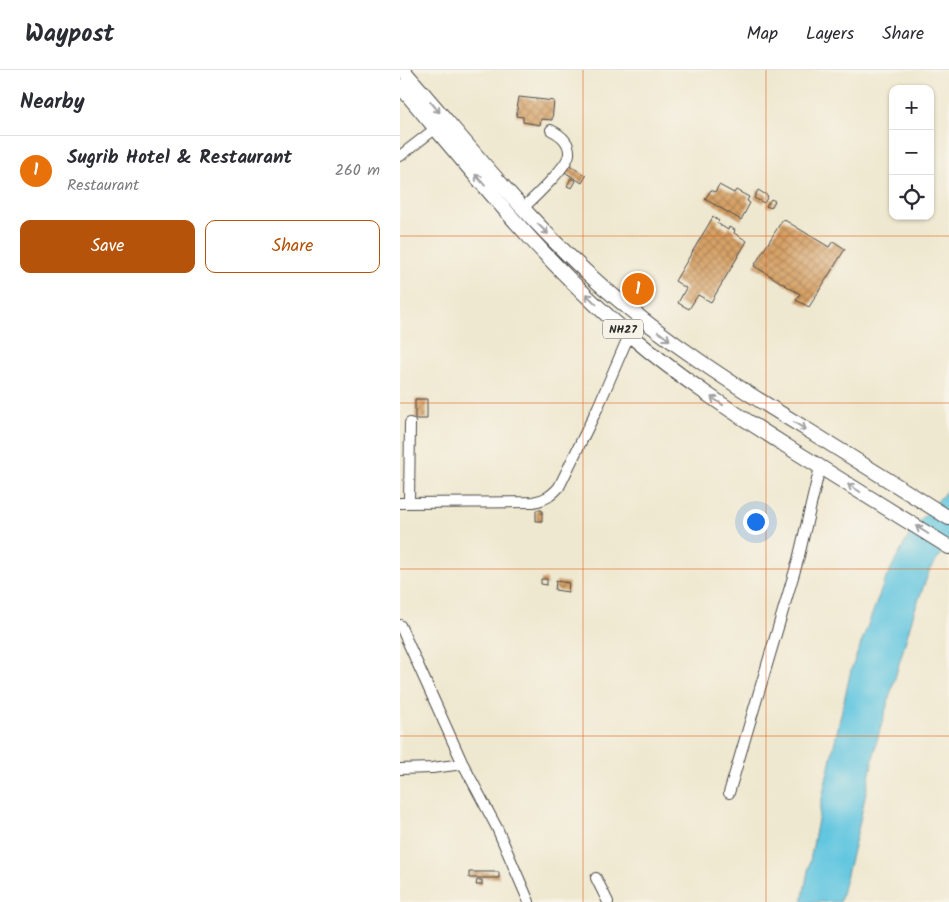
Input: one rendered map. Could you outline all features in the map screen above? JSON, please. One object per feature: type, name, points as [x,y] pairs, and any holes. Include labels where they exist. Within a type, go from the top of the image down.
[{"type":"highway","name":"NH27","points":[[404,70],[523,208],[584,270],[630,310],[742,390],[949,518]]},
{"type":"highway","name":"NH27","points":[[401,90],[551,259],[629,335],[716,401],[949,546]]},
{"type":"street","points":[[400,156],[436,128]]},
{"type":"street","points":[[523,208],[551,180],[568,159],[569,154],[565,139],[552,130]]},
{"type":"street","points":[[410,423],[405,503],[533,502],[543,500],[552,495],[559,487],[629,335]]},
{"type":"street","points":[[729,793],[798,560],[820,467]]},
{"type":"street","points":[[400,625],[463,764],[497,828],[529,902]]},
{"type":"street","points":[[400,769],[432,768],[463,764]]},
{"type":"street","points":[[596,878],[608,902]]},
{"type":"water","points":[[949,488],[949,544],[930,569],[914,612],[877,740],[858,830],[840,902],[802,902],[823,794],[851,670],[885,580],[912,530]]},
{"type":"building","points":[[519,97],[554,101],[552,120],[541,119],[540,125],[523,122],[523,117],[516,116]]},
{"type":"building","points":[[568,164],[586,176],[582,183],[563,171]]},
{"type":"building","points":[[571,178],[576,181],[572,188],[567,186]]},
{"type":"building","points":[[719,185],[734,193],[736,190],[749,197],[747,201],[750,203],[741,220],[705,199],[711,190],[715,192]]},
{"type":"building","points":[[758,190],[768,196],[764,203],[754,198]]},
{"type":"building","points":[[771,199],[775,201],[771,208],[766,206]]},
{"type":"building","points":[[713,217],[719,221],[717,223],[728,230],[729,227],[735,230],[734,233],[747,241],[711,302],[698,295],[689,309],[678,303],[686,288],[675,281]]},
{"type":"building","points":[[783,219],[829,247],[833,241],[845,249],[809,307],[796,300],[800,294],[754,266]]},
{"type":"building","points":[[415,399],[427,399],[427,419],[415,419]]},
{"type":"building","points":[[536,510],[542,510],[542,521],[536,521]]},
{"type":"building","points":[[541,579],[547,579],[547,585],[541,584]]},
{"type":"building","points":[[556,581],[569,583],[568,592],[555,590]]},
{"type":"building","points":[[469,872],[499,872],[499,878],[469,878]]},
{"type":"building","points":[[477,880],[482,880],[482,885],[476,885]]},
{"type":"place","name":"Sugrib Hotel & Restaurant","points":[[638,289]]}]
